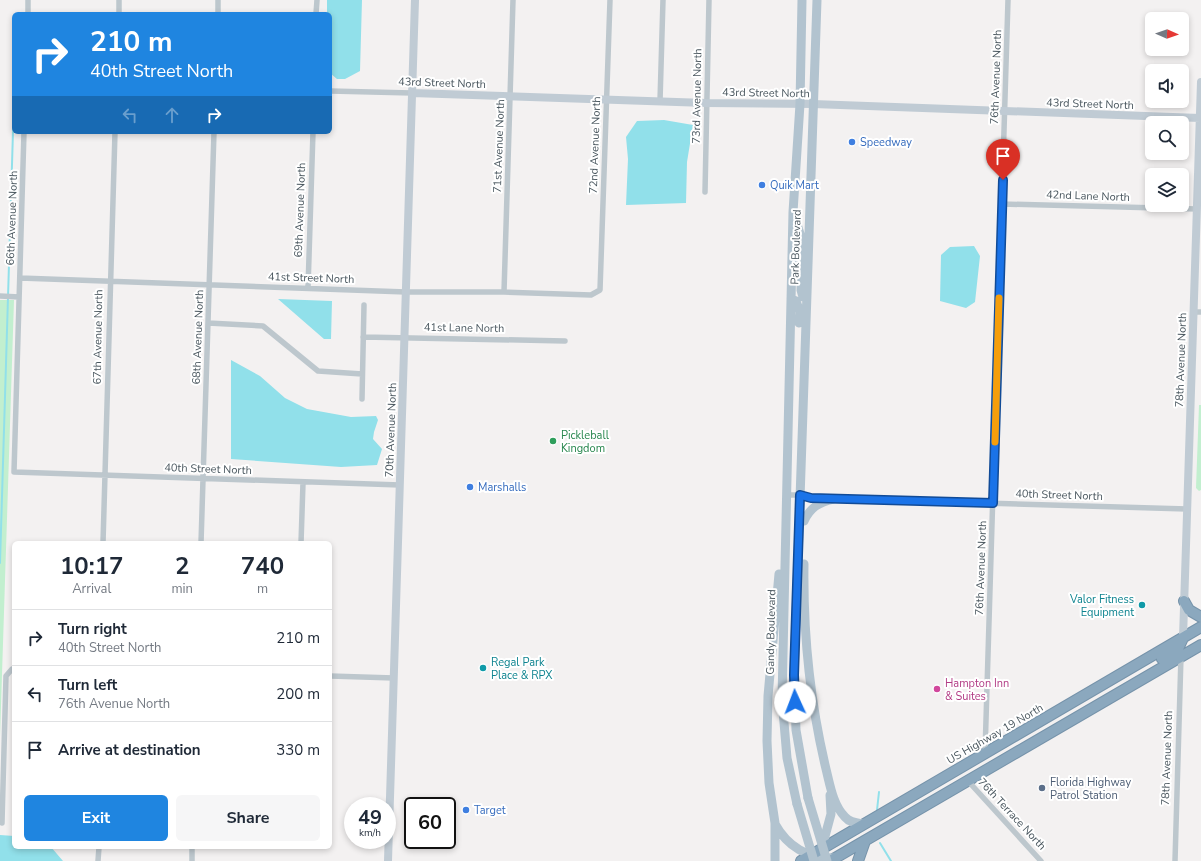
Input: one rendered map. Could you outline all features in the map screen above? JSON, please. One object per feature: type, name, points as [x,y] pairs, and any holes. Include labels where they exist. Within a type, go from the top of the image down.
[{"type":"highway","points":[[1184,601],[1189,610],[1201,617]]},
{"type":"highway","name":"US Highway 19 North","points":[[821,858],[833,842],[1201,627]]},
{"type":"highway","points":[[1181,656],[1201,630]]},
{"type":"highway","points":[[1109,697],[1115,688],[1177,651],[1183,638]]},
{"type":"highway","points":[[801,861],[821,858],[865,841],[1109,697],[1201,645]]},
{"type":"highway","points":[[858,861],[865,841]]},
{"type":"main road","name":"Park Boulevard","points":[[786,495],[793,212],[800,104],[802,0]]},
{"type":"main road","name":"Park Boulevard","points":[[800,495],[817,0]]},
{"type":"main road","points":[[793,212],[802,240],[801,290],[803,297],[806,297]]},
{"type":"main road","points":[[791,299],[796,301],[800,312],[798,389],[803,408]]},
{"type":"main road","name":"Gandy Boulevard","points":[[786,495],[782,699],[787,758],[798,804],[821,858]]},
{"type":"main road","points":[[800,495],[804,508],[804,589],[808,664],[814,714],[830,788],[837,806],[845,818],[853,823],[864,824]]},
{"type":"main road","points":[[800,495],[794,675],[796,730],[808,798],[821,858]]},
{"type":"main road","points":[[804,521],[816,505],[833,499]]},
{"type":"main road","points":[[774,861],[775,823],[769,783],[767,741],[768,703],[785,525]]},
{"type":"main road","points":[[821,858],[831,814],[830,788]]},
{"type":"main road","points":[[775,823],[782,837],[791,845],[821,858]]},
{"type":"street","points":[[28,0],[28,12]]},
{"type":"street","points":[[119,0],[119,12]]},
{"type":"street","points":[[218,0],[218,12]]},
{"type":"street","points":[[316,12],[317,0]]},
{"type":"street","name":"70th Avenue North","points":[[388,861],[415,0]]},
{"type":"street","name":"71st Avenue North","points":[[504,292],[513,0]]},
{"type":"street","name":"72nd Avenue North","points":[[600,290],[610,0]]},
{"type":"street","points":[[660,101],[663,0]]},
{"type":"street","name":"73rd Avenue North","points":[[705,192],[709,0]]},
{"type":"street","name":"76th Avenue North","points":[[985,753],[1008,0]]},
{"type":"street","name":"78th Avenue North","points":[[1183,638],[1187,509],[1197,312],[1197,209],[1200,166],[1201,82]]},
{"type":"street","name":"43rd Street North","points":[[332,91],[706,103],[813,104],[1200,118]]},
{"type":"street","name":"66th Avenue North","points":[[14,472],[24,134]]},
{"type":"street","name":"67th Avenue North","points":[[103,541],[109,281],[115,134]]},
{"type":"street","name":"68th Avenue North","points":[[201,541],[214,134]]},
{"type":"street","name":"69th Avenue North","points":[[308,288],[312,134]]},
{"type":"street","name":"42nd Lane North","points":[[1002,204],[1197,209]]},
{"type":"street","name":"41st Street North","points":[[20,278],[406,292],[504,292],[591,295],[600,290]]},
{"type":"street","points":[[0,296],[19,297]]},
{"type":"street","points":[[362,398],[364,305]]},
{"type":"street","points":[[208,323],[263,326],[318,371],[362,374]]},
{"type":"street","name":"41st Lane North","points":[[363,337],[565,341]]},
{"type":"street","name":"40th Street North","points":[[14,472],[303,483],[400,485]]},
{"type":"street","points":[[301,541],[303,483]]},
{"type":"street","name":"40th Street North","points":[[786,495],[833,499],[1187,509]]},
{"type":"street","name":"78th Avenue North","points":[[1175,861],[1181,656]]},
{"type":"street","points":[[2,823],[6,676],[12,670]]},
{"type":"street","points":[[332,676],[394,678]]},
{"type":"street","name":"76th Terrace North","points":[[968,781],[1042,861]]},
{"type":"street","points":[[98,861],[99,849]]},
{"type":"street","points":[[192,849],[192,861]]},
{"type":"green space","points":[[0,300],[14,300],[0,737]]},
{"type":"green space","points":[[1199,405],[1201,405],[1201,490],[1199,491],[1196,488]]},
{"type":"water","points":[[327,0],[362,0],[360,71],[345,79],[337,79],[332,75],[332,12],[327,12]]},
{"type":"water","points":[[664,120],[693,125],[687,162],[686,203],[626,205],[628,159],[626,137],[637,121]]},
{"type":"water","points":[[974,246],[980,256],[975,302],[966,308],[940,301],[941,255],[950,247]]},
{"type":"water","points":[[278,299],[332,301],[331,339],[324,339]]},
{"type":"water","points":[[231,360],[260,376],[285,398],[307,409],[351,417],[376,416],[378,420],[373,439],[382,449],[377,465],[341,467],[231,459]]},
{"type":"water","points":[[0,835],[12,836],[12,849],[53,849],[63,861],[0,861]]},
{"type":"waterway","points":[[0,563],[13,134]]},
{"type":"waterway","points":[[877,810],[879,792]]},
{"type":"waterway","points":[[880,843],[891,861]]},
{"type":"slow traffic","points":[[995,442],[999,298]]},
{"type":"place","name":"Speedway","points":[[852,142]]},
{"type":"place","name":"Quik Mart","points":[[762,185]]},
{"type":"place","name":"Pickleball Kingdom","points":[[553,441]]},
{"type":"place","name":"Marshalls","points":[[470,487]]},
{"type":"place","name":"Valor Fitness Equipment","points":[[1142,605]]},
{"type":"place","name":"Regal Park Place & RPX","points":[[483,668]]},
{"type":"place","name":"Hampton Inn & Suites","points":[[937,689]]},
{"type":"place","name":"Florida Highway Patrol Station","points":[[1042,788]]},
{"type":"place","name":"Target","points":[[466,810]]},
{"type":"route","points":[[795,702],[794,675],[800,495],[811,498],[993,503],[1003,180]]}]
